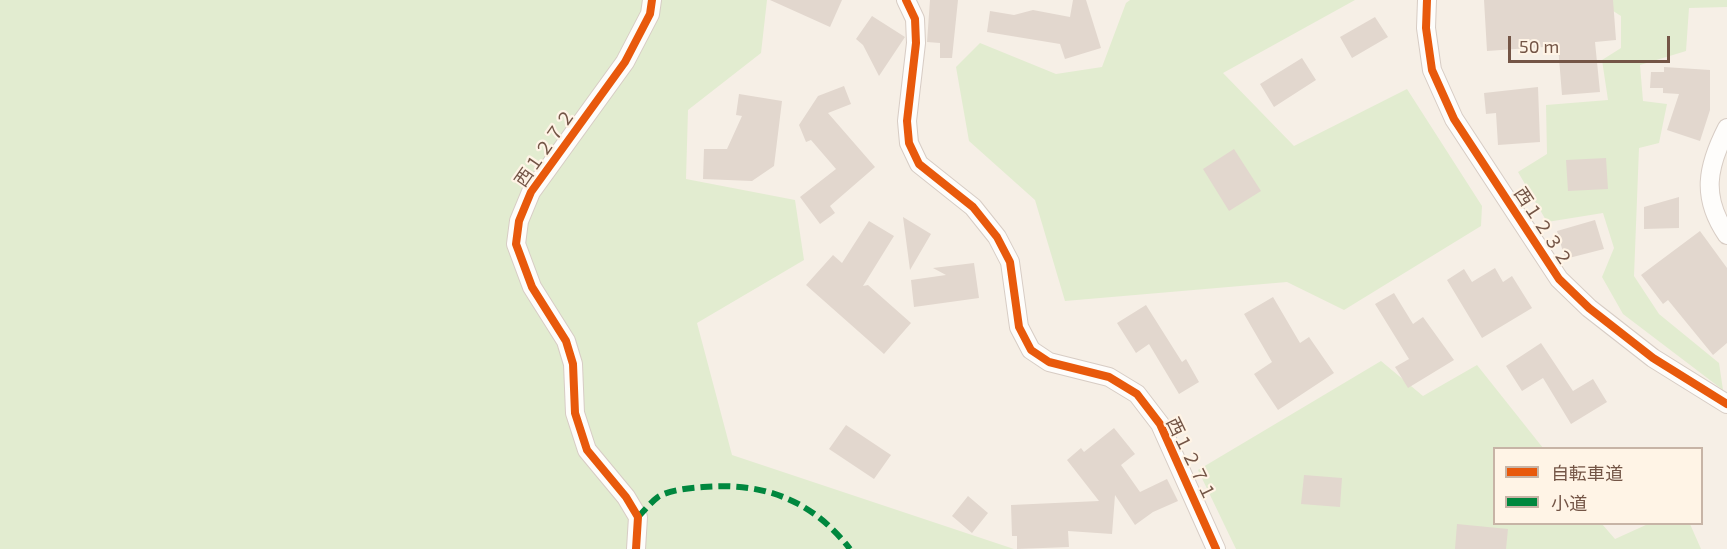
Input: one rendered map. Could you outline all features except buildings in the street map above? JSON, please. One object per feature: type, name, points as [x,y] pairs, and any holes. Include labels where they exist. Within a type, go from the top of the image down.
[{"type":"street","name":"西１２７２","points":[[636,549],[638,517],[626,497],[587,450],[575,413],[573,364],[566,341],[532,287],[516,244],[519,221],[531,192],[625,62],[650,14],[652,0]]},
{"type":"street","name":"西１２７１","points":[[906,0],[915,19],[916,43],[907,121],[909,143],[919,165],[973,207],[997,237],[1010,262],[1019,327],[1031,350],[1049,362],[1109,377],[1137,394],[1160,424],[1216,549]]},
{"type":"street","name":"西１２３２","points":[[1427,0],[1426,28],[1432,70],[1454,119],[1559,279],[1589,308],[1653,358],[1727,404]]},
{"type":"street","points":[[1727,128],[1715,150],[1707,189],[1718,221],[1727,235]]},
{"type":"green space","points":[[0,0],[767,0],[761,53],[688,110],[686,179],[795,200],[804,260],[697,323],[732,455],[1014,549],[0,549]]},
{"type":"green space","points":[[1130,0],[1355,0],[1223,73],[1294,146],[1407,89],[1482,206],[1481,226],[1344,310],[1287,282],[1065,301],[1035,200],[969,141],[956,67],[980,43],[1056,74],[1102,67],[1126,3]]},
{"type":"green space","points":[[1596,0],[1727,0],[1727,7],[1689,8],[1686,51],[1640,65],[1643,101],[1667,104],[1659,143],[1639,148],[1634,276],[1659,314],[1719,363],[1723,390],[1623,314],[1602,277],[1614,248],[1603,213],[1547,222],[1518,172],[1547,154],[1546,105],[1608,100],[1602,60],[1621,48],[1621,16]]},
{"type":"green space","points":[[1381,361],[1423,396],[1477,365],[1542,447],[1493,447],[1493,525],[1603,525],[1615,539],[1646,525],[1690,525],[1701,549],[1236,549],[1198,470]]},
{"type":"marked path","points":[[638,517],[658,497],[674,491],[725,486],[746,488],[785,498],[803,507],[820,518],[850,549]]},
{"type":"cycle path","points":[[636,549],[638,517],[626,497],[587,450],[575,413],[573,364],[566,341],[532,287],[516,244],[519,221],[531,192],[625,62],[650,14],[652,0]]},
{"type":"cycle path","points":[[906,0],[915,19],[916,43],[907,121],[909,143],[919,164],[973,207],[997,237],[1010,262],[1019,327],[1031,350],[1049,362],[1109,377],[1137,394],[1160,424],[1216,549]]},
{"type":"cycle path","points":[[1427,0],[1426,28],[1432,70],[1454,119],[1559,279],[1589,308],[1653,358],[1727,404]]}]
